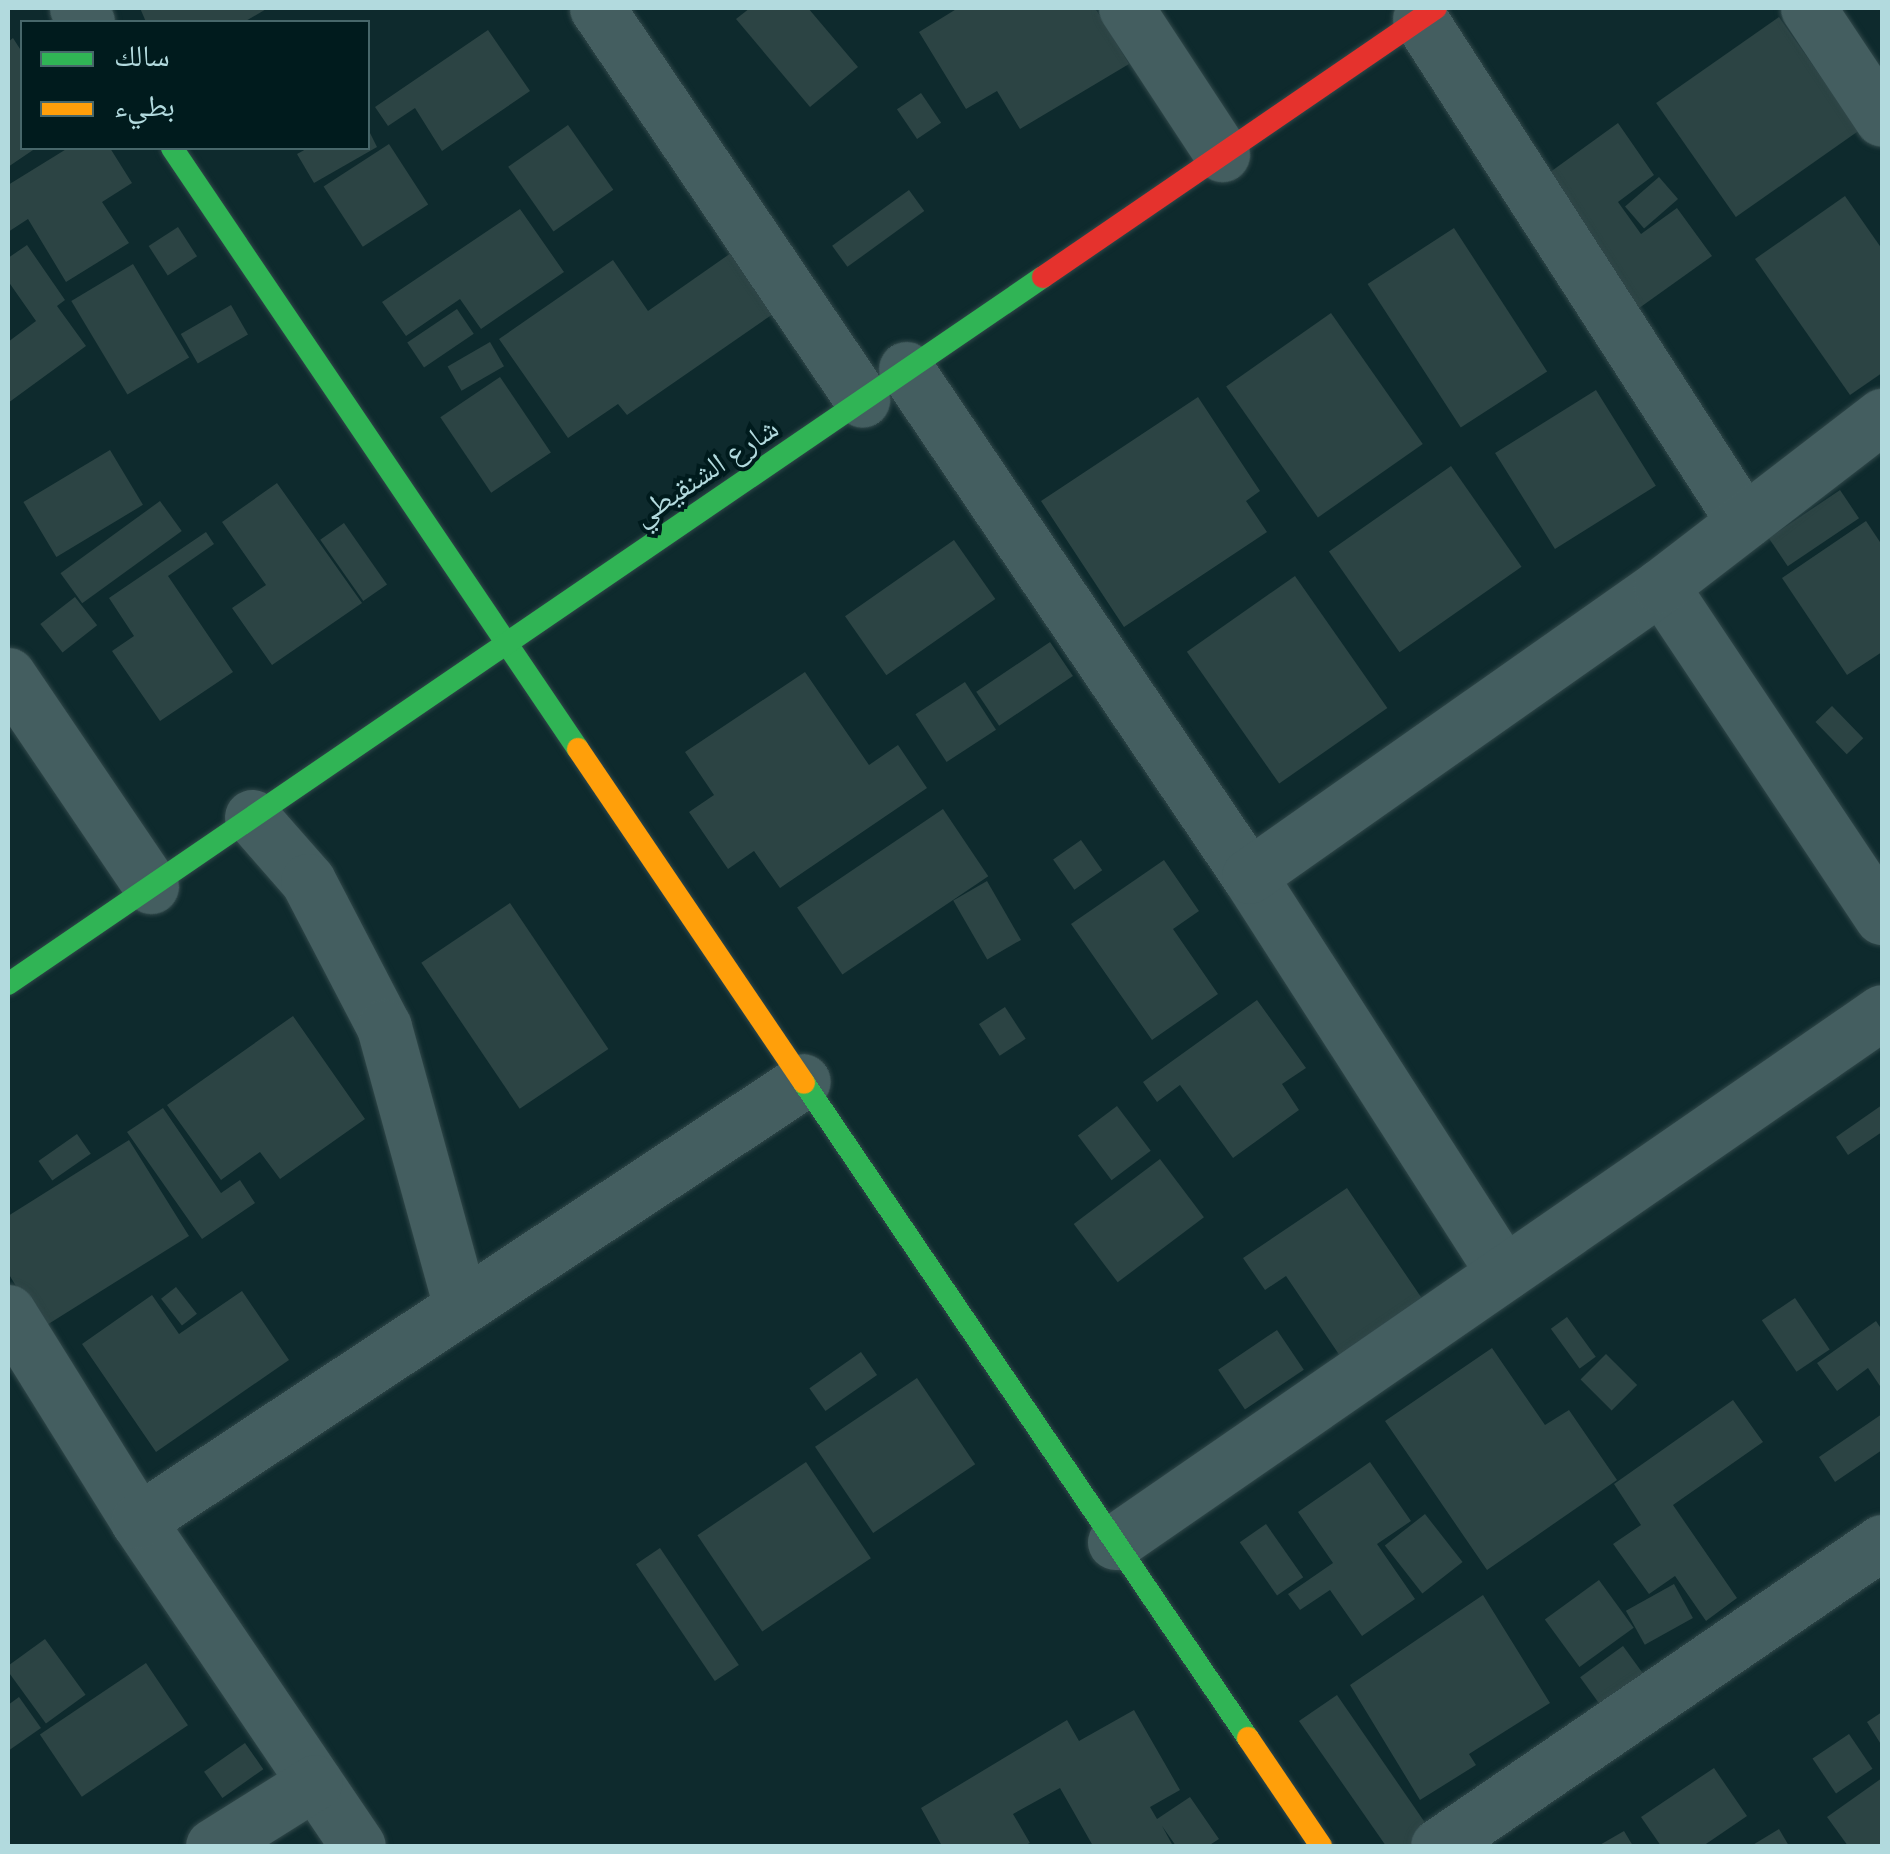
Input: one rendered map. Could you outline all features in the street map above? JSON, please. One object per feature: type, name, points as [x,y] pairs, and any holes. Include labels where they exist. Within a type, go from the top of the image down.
[{"type":"street","points":[[597,8],[862,400]]},
{"type":"street","points":[[1126,8],[1222,154]]},
{"type":"street","points":[[1808,8],[1882,119]]},
{"type":"street","points":[[1428,13],[1744,522]]},
{"type":"street","name":"شارع الشنقيطي","points":[[8,984],[1428,13]]},
{"type":"street","points":[[173,150],[1322,1846]]},
{"type":"street","points":[[906,369],[1249,876],[1504,1273]]},
{"type":"street","points":[[1249,876],[1661,586],[1882,416]]},
{"type":"street","points":[[1661,586],[1882,917]]},
{"type":"street","points":[[8,675],[150,886]]},
{"type":"street","points":[[252,816],[308,881],[384,1027],[461,1308]]},
{"type":"street","points":[[1115,1542],[1882,1012]]},
{"type":"street","points":[[138,1520],[803,1081]]},
{"type":"street","points":[[8,1312],[138,1520],[358,1846]]},
{"type":"street","points":[[1438,1846],[1882,1542]]},
{"type":"street","points":[[213,1846],[314,1782]]},
{"type":"building","points":[[140,8],[268,8],[247,20],[145,20]]},
{"type":"building","points":[[750,8],[808,8],[858,67],[810,107],[736,19]]},
{"type":"building","points":[[958,8],[1095,8],[1129,64],[1020,129],[997,91],[966,109],[919,32]]},
{"type":"building","points":[[1779,17],[1859,131],[1736,217],[1656,103]]},
{"type":"building","points":[[488,30],[530,91],[442,151],[415,108],[388,126],[375,107]]},
{"type":"building","points":[[13,38],[20,49],[20,150],[33,150],[8,167],[8,42]]},
{"type":"building","points":[[921,93],[941,123],[917,139],[897,109]]},
{"type":"building","points":[[1618,123],[1654,175],[1618,202],[1641,234],[1677,208],[1712,256],[1614,326],[1520,194]]},
{"type":"building","points":[[568,125],[613,190],[554,232],[508,167]]},
{"type":"building","points":[[370,133],[377,147],[314,183],[297,154],[304,150],[370,150]]},
{"type":"building","points":[[389,144],[428,204],[363,247],[324,186]]},
{"type":"building","points":[[65,150],[111,150],[132,183],[102,202],[129,243],[66,282],[28,219],[8,232],[8,185]]},
{"type":"building","points":[[1659,177],[1678,199],[1644,228],[1625,207]]},
{"type":"building","points":[[909,190],[924,211],[847,267],[832,246]]},
{"type":"building","points":[[1845,196],[1882,249],[1882,373],[1850,395],[1755,259]]},
{"type":"building","points":[[520,209],[564,272],[481,329],[460,299],[406,336],[382,302]]},
{"type":"building","points":[[178,227],[197,256],[168,275],[149,246]]},
{"type":"building","points":[[1454,228],[1547,371],[1461,428],[1368,284]]},
{"type":"building","points":[[27,245],[65,300],[57,306],[86,346],[8,403],[8,342],[36,321],[8,281],[8,258]]},
{"type":"building","points":[[731,253],[773,314],[627,415],[618,404],[568,438],[499,339],[613,260],[648,311]]},
{"type":"building","points":[[133,264],[189,357],[127,395],[71,301]]},
{"type":"building","points":[[231,305],[248,334],[198,363],[181,334]]},
{"type":"building","points":[[457,309],[474,334],[424,367],[407,343]]},
{"type":"building","points":[[1331,313],[1423,444],[1318,517],[1226,386]]},
{"type":"building","points":[[490,342],[504,366],[462,391],[448,366]]},
{"type":"building","points":[[500,377],[551,452],[491,493],[440,417]]},
{"type":"building","points":[[1596,390],[1656,486],[1555,549],[1495,453]]},
{"type":"building","points":[[1198,397],[1260,491],[1246,501],[1267,532],[1124,627],[1041,501]]},
{"type":"building","points":[[110,450],[143,505],[56,557],[23,502]]},
{"type":"building","points":[[1451,466],[1522,567],[1399,652],[1329,551]]},
{"type":"building","points":[[277,483],[362,603],[272,665],[232,608],[266,585],[222,522]]},
{"type":"building","points":[[1840,490],[1859,518],[1788,566],[1769,538]]},
{"type":"building","points":[[160,501],[182,531],[82,603],[60,573]]},
{"type":"building","points":[[1866,521],[1882,545],[1882,652],[1847,675],[1782,578]]},
{"type":"building","points":[[344,523],[387,584],[363,601],[320,540]]},
{"type":"building","points":[[206,532],[214,544],[168,576],[233,672],[160,721],[112,651],[134,636],[109,598]]},
{"type":"building","points":[[954,540],[995,599],[886,675],[845,616]]},
{"type":"building","points":[[1295,576],[1387,708],[1279,784],[1187,652]]},
{"type":"building","points":[[75,597],[97,625],[62,652],[40,624]]},
{"type":"building","points":[[1050,642],[1073,676],[999,726],[976,692]]},
{"type":"building","points":[[805,672],[869,765],[898,745],[927,788],[780,888],[754,851],[728,869],[689,812],[714,795],[685,752]]},
{"type":"building","points":[[965,682],[996,730],[947,762],[916,714]]},
{"type":"building","points":[[1832,706],[1863,738],[1847,754],[1815,722]]},
{"type":"building","points":[[943,809],[988,876],[842,975],[797,907]]},
{"type":"building","points":[[1081,840],[1102,870],[1074,890],[1053,860]]},
{"type":"building","points":[[1164,860],[1199,911],[1173,929],[1218,994],[1152,1040],[1071,924]]},
{"type":"building","points":[[987,881],[1021,940],[987,959],[953,900]]},
{"type":"building","points":[[510,903],[608,1049],[520,1109],[421,963]]},
{"type":"building","points":[[1257,1000],[1306,1068],[1282,1084],[1299,1110],[1233,1158],[1180,1085],[1157,1102],[1143,1082]]},
{"type":"building","points":[[1005,1007],[1026,1039],[1000,1056],[979,1024]]},
{"type":"building","points":[[293,1016],[365,1119],[280,1179],[260,1152],[221,1180],[167,1105]]},
{"type":"building","points":[[1882,1105],[1882,1132],[1848,1155],[1836,1137]]},
{"type":"building","points":[[1117,1106],[1151,1151],[1112,1180],[1078,1135]]},
{"type":"building","points":[[163,1108],[221,1193],[240,1180],[255,1203],[202,1239],[127,1132]]},
{"type":"building","points":[[77,1134],[91,1154],[52,1181],[38,1161]]},
{"type":"building","points":[[129,1140],[189,1236],[42,1328],[8,1273],[8,1216]]},
{"type":"building","points":[[1160,1159],[1204,1217],[1118,1282],[1074,1224]]},
{"type":"building","points":[[1347,1188],[1423,1300],[1340,1356],[1286,1276],[1265,1290],[1243,1258]]},
{"type":"building","points":[[176,1287],[197,1314],[182,1325],[161,1299]]},
{"type":"building","points":[[242,1291],[289,1360],[156,1452],[82,1344],[152,1295],[179,1334]]},
{"type":"building","points":[[1795,1298],[1830,1349],[1797,1372],[1762,1320]]},
{"type":"building","points":[[1567,1317],[1596,1357],[1580,1368],[1551,1329]]},
{"type":"building","points":[[1876,1321],[1882,1330],[1882,1389],[1868,1368],[1837,1391],[1817,1363]]},
{"type":"building","points":[[1277,1330],[1304,1370],[1245,1409],[1218,1370]]},
{"type":"building","points":[[1492,1348],[1545,1425],[1569,1410],[1617,1480],[1487,1570],[1385,1421]]},
{"type":"building","points":[[861,1352],[877,1375],[825,1411],[809,1388]]},
{"type":"building","points":[[1606,1354],[1637,1385],[1612,1411],[1581,1379]]},
{"type":"building","points":[[917,1378],[975,1464],[873,1533],[815,1447]]},
{"type":"building","points":[[1733,1400],[1763,1442],[1673,1505],[1737,1598],[1706,1621],[1675,1576],[1649,1594],[1613,1544],[1641,1525],[1614,1484]]},
{"type":"building","points":[[1882,1414],[1882,1450],[1835,1482],[1819,1457]]},
{"type":"building","points":[[806,1462],[871,1558],[762,1631],[697,1535]]},
{"type":"building","points":[[1370,1462],[1411,1521],[1377,1544],[1415,1599],[1362,1636],[1330,1590],[1300,1610],[1288,1594],[1333,1563],[1298,1512]]},
{"type":"building","points":[[1425,1514],[1463,1562],[1422,1593],[1385,1545]]},
{"type":"building","points":[[1266,1524],[1303,1577],[1277,1596],[1240,1542]]},
{"type":"building","points":[[660,1548],[739,1665],[715,1681],[636,1564]]},
{"type":"building","points":[[1599,1580],[1634,1628],[1579,1667],[1545,1619]]},
{"type":"building","points":[[1674,1584],[1693,1618],[1645,1645],[1626,1611]]},
{"type":"building","points":[[1483,1595],[1550,1703],[1469,1754],[1476,1765],[1420,1800],[1350,1685]]},
{"type":"building","points":[[45,1639],[86,1695],[46,1724],[8,1671],[8,1666]]},
{"type":"building","points":[[1623,1646],[1648,1680],[1605,1711],[1580,1677]]},
{"type":"building","points":[[146,1663],[188,1725],[82,1797],[40,1735]]},
{"type":"building","points":[[1337,1695],[1437,1840],[1428,1846],[1386,1846],[1299,1721]]},
{"type":"building","points":[[19,1697],[41,1728],[8,1751],[8,1705]]},
{"type":"building","points":[[1134,1710],[1180,1790],[1150,1807],[1157,1819],[1190,1797],[1219,1839],[1208,1846],[1176,1846],[1162,1826],[1173,1846],[1093,1846],[1060,1788],[1013,1814],[1030,1843],[942,1846],[921,1808],[1067,1720],[1079,1741]]},
{"type":"building","points":[[1882,1712],[1882,1746],[1867,1722]]},
{"type":"building","points":[[1849,1734],[1872,1769],[1836,1793],[1813,1759]]},
{"type":"building","points":[[245,1743],[263,1769],[222,1798],[204,1772]]},
{"type":"building","points":[[1714,1768],[1747,1816],[1703,1846],[1661,1846],[1641,1817]]},
{"type":"building","points":[[1882,1778],[1882,1844],[1848,1846],[1827,1817]]},
{"type":"building","points":[[1779,1829],[1789,1846],[1751,1846]]},
{"type":"building","points":[[1624,1831],[1633,1846],[1598,1846]]},
{"type":"traffic: fast","points":[[173,150],[578,749]]},
{"type":"traffic: fast","points":[[8,984],[1043,277]]},
{"type":"traffic: fast","points":[[804,1083],[1248,1738]]},
{"type":"traffic: slow","points":[[578,749],[804,1083]]},
{"type":"traffic: slow","points":[[1248,1738],[1321,1846]]},
{"type":"traffic: jam","points":[[1043,277],[1436,8]]}]
